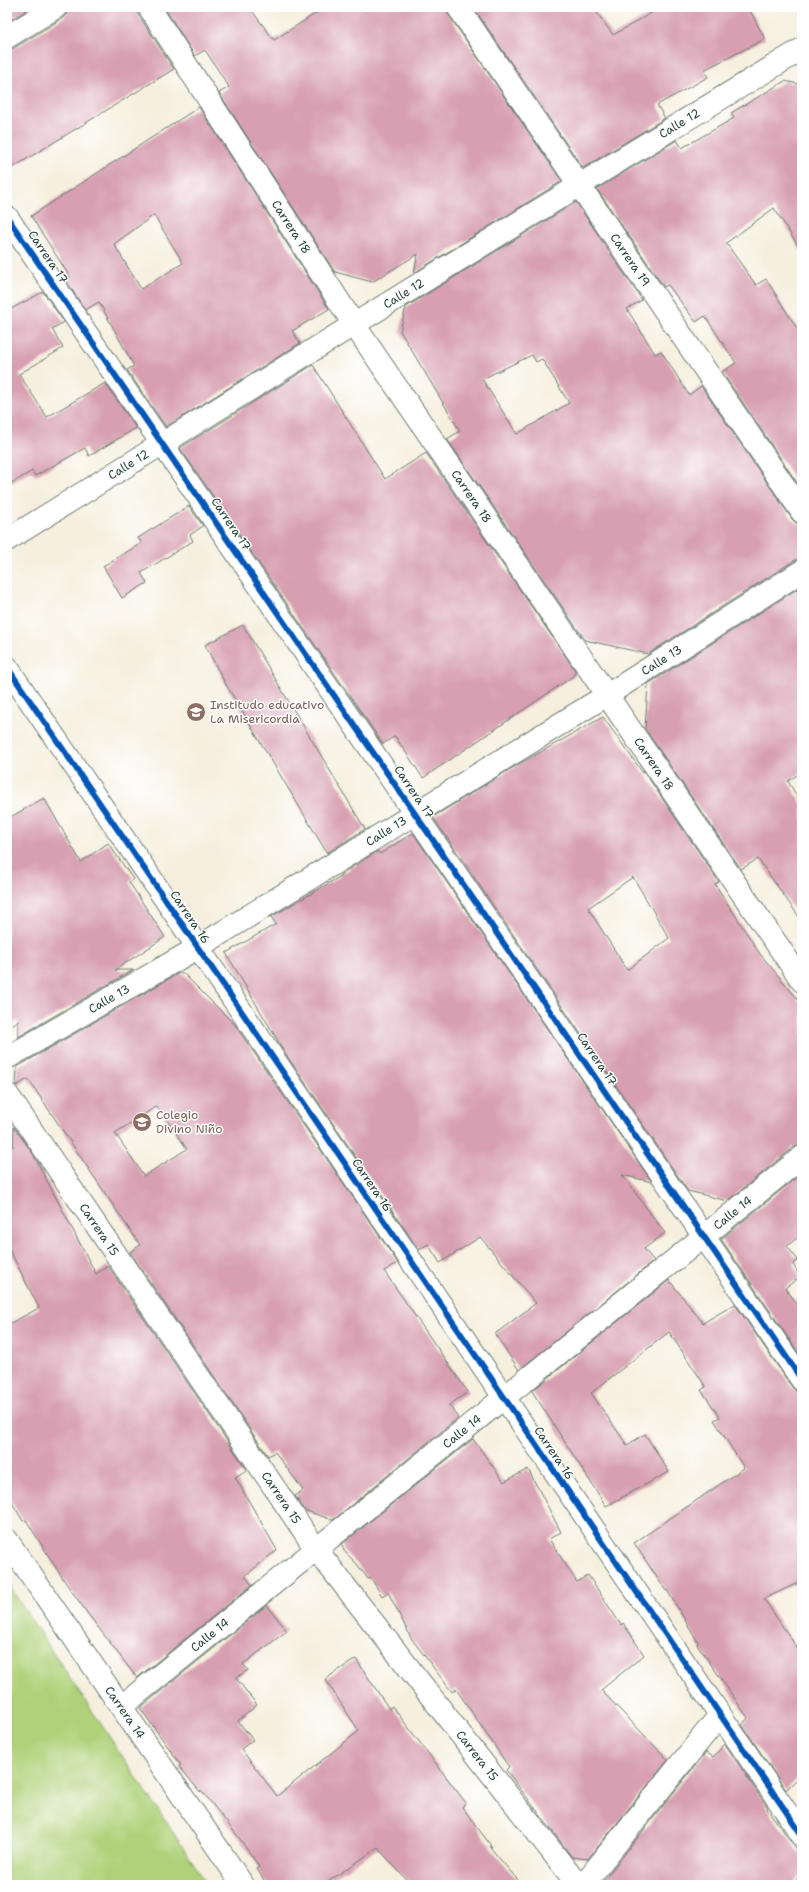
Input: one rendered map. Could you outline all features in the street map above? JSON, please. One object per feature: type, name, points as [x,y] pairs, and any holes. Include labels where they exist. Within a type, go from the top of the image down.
[{"type":"street","points":[[7,37],[56,7]]},
{"type":"street","name":"Carrera 18","points":[[149,7],[355,326],[802,981]]},
{"type":"street","name":"Carrera 19","points":[[458,7],[802,512]]},
{"type":"street","name":"Calle 12","points":[[7,540],[355,326],[579,184],[802,49]]},
{"type":"street","name":"Carrera 17","points":[[7,217],[802,1380]]},
{"type":"street","name":"Calle 13","points":[[7,1058],[197,948],[607,695],[802,571]]},
{"type":"street","name":"Carrera 16","points":[[7,667],[802,1835]]},
{"type":"street","name":"Carrera 15","points":[[7,1094],[316,1549],[578,1885]]},
{"type":"street","name":"Calle 14","points":[[122,1706],[802,1157]]},
{"type":"street","name":"Carrera 14","points":[[7,1540],[243,1885]]},
{"type":"street","points":[[583,1885],[720,1715]]},
{"type":"green space","points":[[7,1583],[208,1885],[7,1885]]},
{"type":"building","points":[[7,7],[32,7],[7,22]]},
{"type":"building","points":[[68,7],[137,7],[138,14],[174,69],[7,171],[7,49],[14,48],[63,18],[67,13]]},
{"type":"building","points":[[164,7],[249,7],[274,40],[326,7],[446,7],[448,14],[562,181],[414,273],[418,254],[372,282],[335,272],[219,93],[229,87],[205,50],[195,56]]},
{"type":"building","points":[[473,7],[593,7],[613,35],[662,7],[748,7],[765,39],[704,70],[708,77],[657,105],[665,118],[583,168]]},
{"type":"building","points":[[785,81],[802,85],[802,252],[774,208],[726,243],[756,285],[766,279],[802,336],[802,490],[722,372],[736,363],[705,316],[696,322],[668,285],[664,287],[597,189],[677,140],[682,148],[734,118],[731,113]]},
{"type":"building","points":[[199,107],[329,309],[292,331],[300,343],[166,427],[127,370],[134,366],[99,302],[85,310],[65,279],[70,277],[31,216]],"holes":[[[154,215],[183,263],[141,289],[114,244]]]},
{"type":"building","points":[[576,202],[642,300],[627,309],[655,354],[661,351],[689,395],[701,386],[792,519],[796,523],[802,524],[802,559],[795,560],[648,654],[585,640],[447,439],[460,431],[400,331],[406,307]],"holes":[[[532,355],[536,362],[542,359],[569,403],[517,434],[482,379]]]},
{"type":"building","points":[[43,292],[64,322],[52,329],[63,348],[19,374],[47,417],[105,383],[136,428],[89,456],[85,448],[35,476],[32,471],[7,486],[7,311]]},
{"type":"building","points":[[313,365],[385,479],[426,453],[575,670],[575,675],[423,778],[395,736],[383,744],[180,448]]},
{"type":"building","points":[[189,506],[203,526],[190,535],[193,541],[141,573],[147,583],[122,598],[103,566],[142,543],[138,538]]},
{"type":"building","points":[[802,586],[802,772],[788,781],[802,805],[802,921],[758,859],[741,869],[645,729],[648,684]]},
{"type":"building","points":[[243,625],[365,829],[327,853],[225,683],[205,645]]},
{"type":"building","points":[[603,717],[643,773],[643,770],[719,882],[715,884],[760,954],[802,1004],[802,1145],[794,1147],[728,1201],[688,1191],[433,817],[512,768]],"holes":[[[633,877],[669,938],[627,970],[588,908]]]},
{"type":"building","points":[[44,798],[81,862],[108,843],[133,879],[129,882],[165,937],[115,970],[133,970],[18,1037],[18,1021],[7,1028],[7,819]]},
{"type":"building","points":[[413,833],[652,1182],[622,1175],[665,1233],[644,1249],[654,1261],[519,1370],[495,1334],[536,1303],[480,1237],[440,1263],[428,1244],[419,1250],[285,1053],[226,953],[276,924],[271,917],[341,876],[340,875],[378,851],[380,854]]},
{"type":"building","points":[[179,973],[183,973],[235,1025],[398,1263],[384,1271],[468,1392],[449,1405],[458,1418],[333,1520],[306,1511],[295,1496],[303,1490],[275,1452],[268,1456],[130,1252],[140,1245],[28,1079],[16,1086],[17,1067]],"holes":[[[157,1106],[187,1149],[144,1176],[115,1133]]]},
{"type":"building","points":[[14,1127],[33,1154],[96,1274],[108,1266],[247,1470],[235,1477],[277,1550],[245,1576],[252,1585],[137,1678],[63,1579],[26,1520],[23,1521],[7,1494],[7,1325],[39,1308],[7,1245],[7,1138],[13,1147]]},
{"type":"building","points":[[802,1173],[802,1234],[787,1246],[798,1260],[793,1264],[800,1277],[785,1288],[802,1310],[802,1358],[721,1239]]},
{"type":"building","points":[[669,1280],[703,1323],[735,1304],[792,1387],[796,1391],[802,1392],[802,1581],[764,1599],[802,1655],[802,1774],[786,1790],[742,1725],[748,1718],[697,1644],[698,1642],[667,1590],[666,1591],[634,1543],[744,1468],[714,1420],[720,1417],[701,1390],[706,1387],[669,1332],[591,1393],[627,1445],[645,1434],[669,1472],[606,1506],[532,1391]]},
{"type":"building","points":[[473,1439],[504,1482],[528,1469],[561,1532],[549,1539],[577,1582],[588,1575],[621,1625],[623,1623],[644,1655],[601,1690],[668,1760],[588,1859],[572,1857],[506,1770],[509,1767],[456,1689],[452,1692],[411,1638],[388,1592],[382,1596],[371,1578],[368,1579],[357,1564],[344,1551],[342,1544]]},
{"type":"building","points":[[267,1605],[287,1631],[243,1664],[248,1670],[236,1678],[257,1705],[238,1721],[253,1740],[241,1749],[277,1796],[359,1731],[325,1679],[356,1659],[389,1709],[392,1706],[466,1803],[462,1807],[492,1847],[489,1846],[522,1885],[411,1885],[378,1848],[323,1885],[267,1885],[257,1869],[259,1867],[240,1839],[201,1790],[200,1792],[179,1766],[181,1765],[140,1708]]},
{"type":"building","points":[[725,1744],[768,1808],[767,1809],[802,1856],[802,1875],[791,1885],[600,1885],[706,1752],[713,1757]]},
{"type":"cycle path","points":[[7,217],[802,1380]]},
{"type":"cycle path","points":[[7,667],[802,1835]]},
{"type":"place","name":"Institudo educativo La Misericordia","points":[[196,712]]},
{"type":"place","name":"Colegio Divino Niño","points":[[142,1122]]}]
